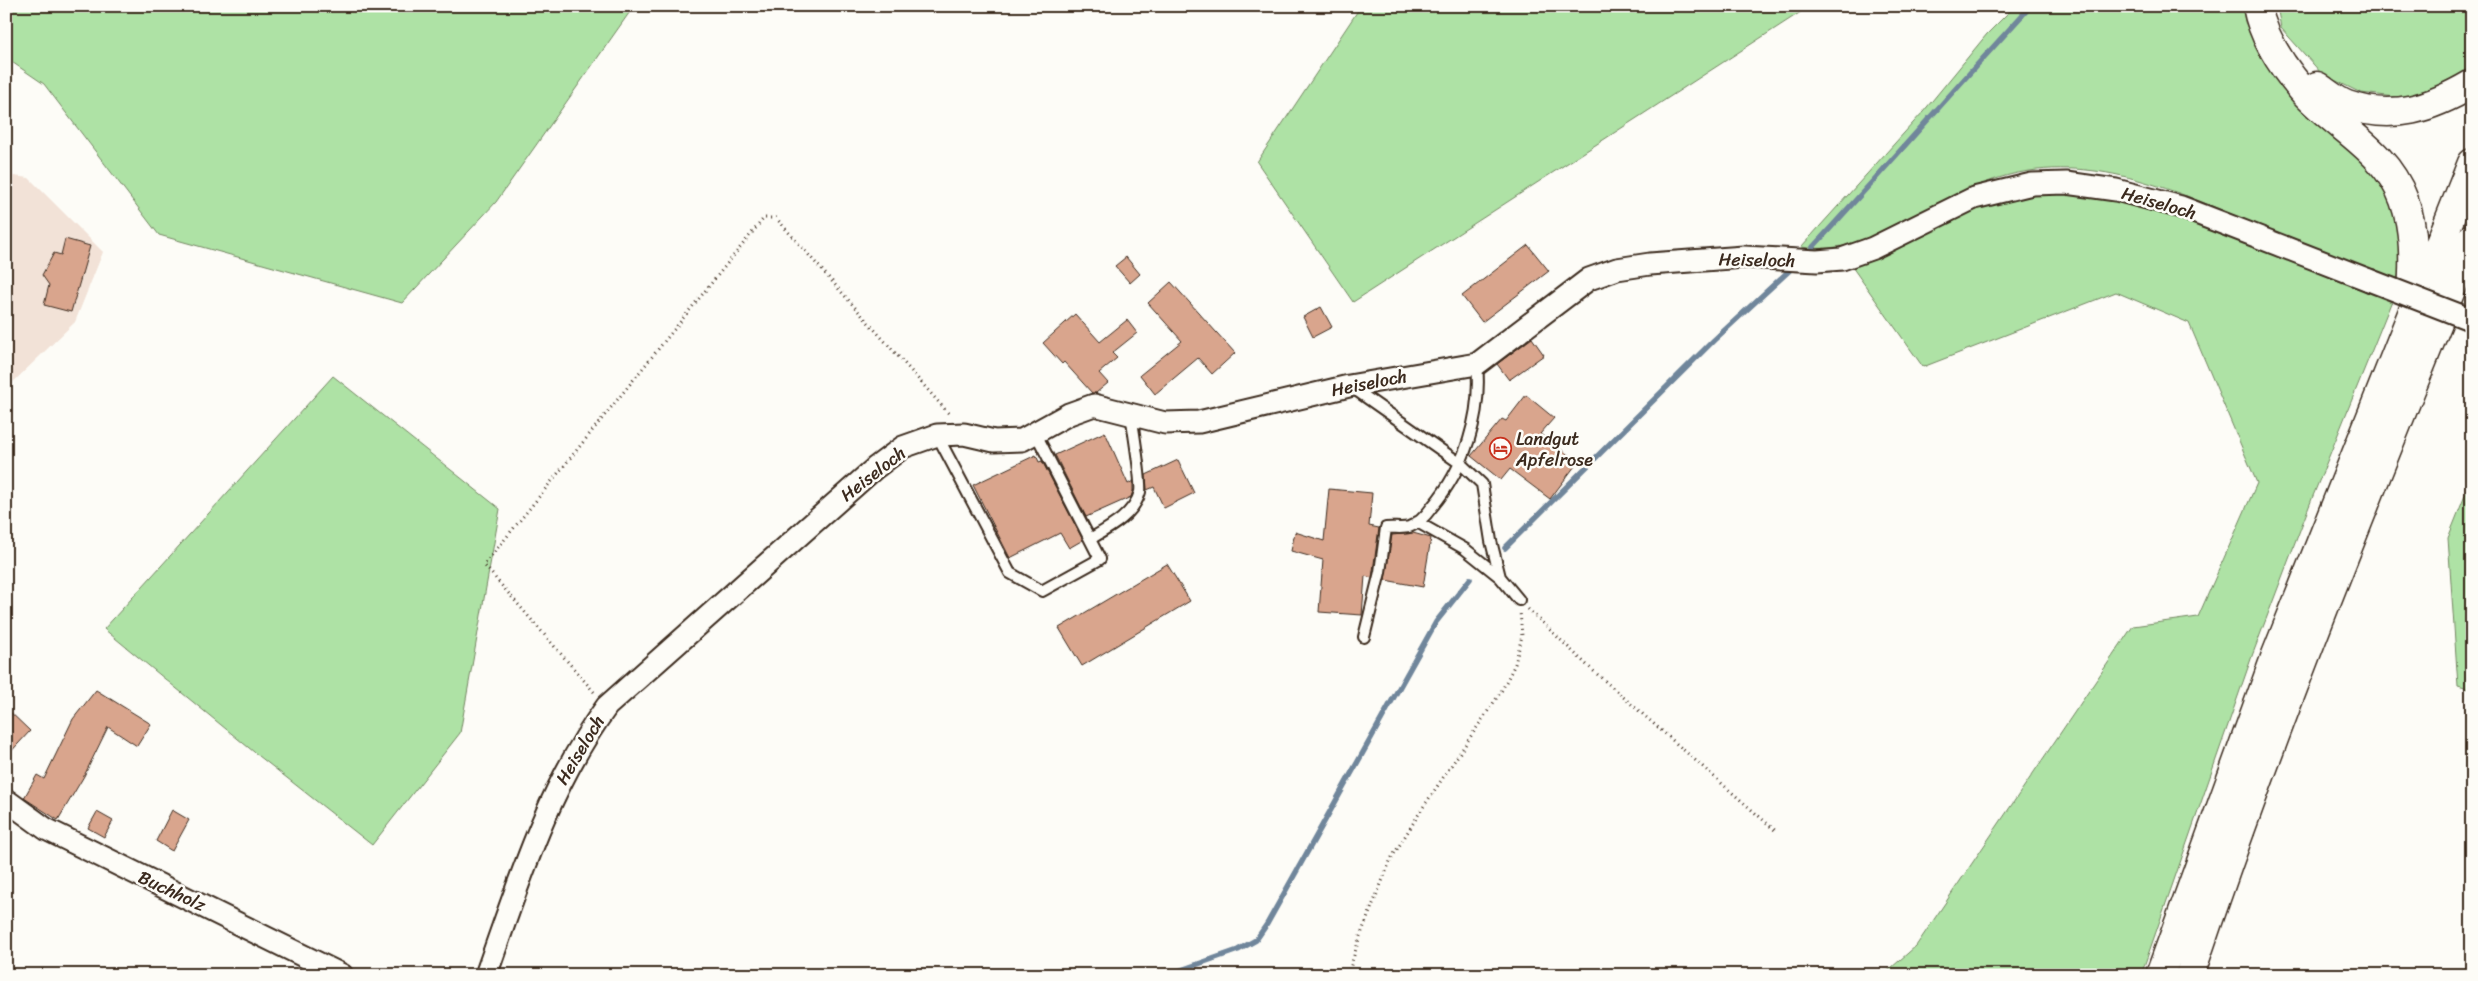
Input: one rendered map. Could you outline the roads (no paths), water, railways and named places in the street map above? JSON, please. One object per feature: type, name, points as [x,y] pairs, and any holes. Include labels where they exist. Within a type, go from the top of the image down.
[{"type":"highway","points":[[2257,6],[2260,24],[2273,50],[2305,92],[2366,144],[2392,174],[2404,200],[2412,231],[2414,260],[2410,318]]},
{"type":"highway","points":[[2273,50],[2316,85],[2345,104],[2377,112],[2412,111],[2442,101],[2472,84]]},
{"type":"highway","points":[[2160,975],[2272,664],[2472,163]]},
{"type":"highway","points":[[2190,975],[2244,819],[2318,625],[2472,238]]},
{"type":"street","name":"Heiseloch","points":[[486,975],[537,832],[564,774],[584,737],[607,706],[875,468],[903,447],[937,435],[964,434],[994,440],[1022,440],[1036,434],[1069,414],[1094,405],[1165,423],[1199,422],[1349,386],[1477,364],[1589,280],[1617,269],[1650,264],[1744,257],[1817,261],[1842,259],[1873,248],[1974,198],[2032,184],[2066,183],[2116,190],[2181,207],[2472,320]]},
{"type":"street","name":"Buchholz","points":[[6,800],[46,829],[342,975]]},
{"type":"lane","points":[[1364,637],[1380,572],[1386,528],[1410,527],[1425,516],[1448,488],[1461,464],[1470,438],[1479,381],[1477,364]]},
{"type":"lane","points":[[1349,386],[1461,464],[1482,484],[1491,541],[1500,577]]},
{"type":"lane","points":[[1090,539],[1117,523],[1130,510],[1140,491],[1131,414]]},
{"type":"lane","points":[[937,435],[1010,573],[1042,591],[1100,559],[1036,434]]},
{"type":"lane","points":[[1417,522],[1465,549],[1500,577],[1519,600]]},
{"type":"waterway","points":[[1813,247],[2028,9],[2033,6]]},
{"type":"waterway","points":[[1505,548],[1714,340],[1791,269]]},
{"type":"waterway","points":[[1167,975],[1238,950],[1256,940],[1267,924],[1436,622],[1470,579]]},
{"type":"place","name":"Landgut Apfelrose","points":[[1500,449]]}]
